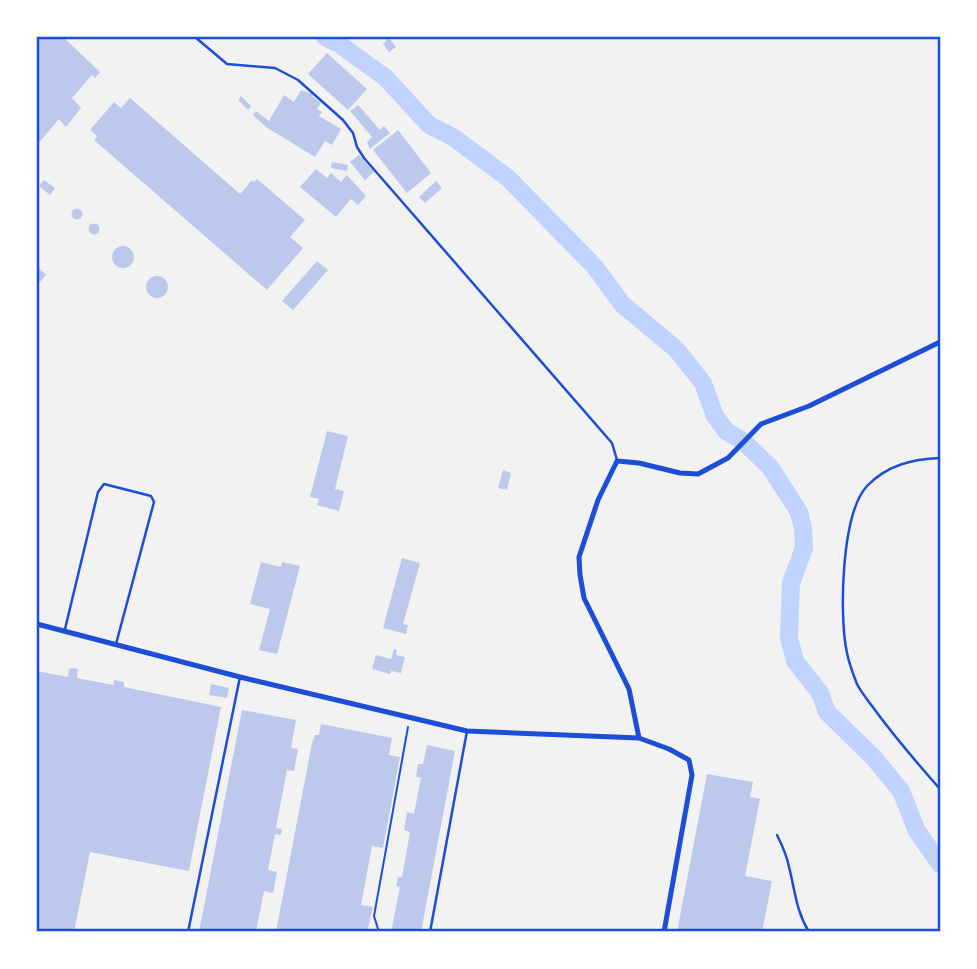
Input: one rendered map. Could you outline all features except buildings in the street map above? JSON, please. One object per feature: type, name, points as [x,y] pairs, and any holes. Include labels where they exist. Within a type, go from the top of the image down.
[{"type":"street","points":[[639,738],[629,689],[583,598],[580,575],[579,557],[604,483],[617,461],[698,474],[728,458],[761,424],[809,406],[940,342]]},
{"type":"street","points":[[37,624],[240,677],[467,731],[639,738],[669,749],[689,760],[692,775],[664,932]]},
{"type":"lane","points":[[195,37],[227,64],[275,68],[298,80],[343,120],[353,132],[357,148],[364,158],[612,443],[617,461]]},
{"type":"lane","points":[[940,458],[923,458],[891,467],[866,487],[853,514],[843,573],[843,618],[847,653],[858,687],[940,789]]},
{"type":"lane","points":[[64,632],[98,492],[104,484],[151,496],[154,502],[116,644]]},
{"type":"lane","points":[[188,932],[240,677]]},
{"type":"lane","points":[[430,932],[467,731]]},
{"type":"lane","points":[[777,835],[789,866],[796,905],[808,932]]},
{"type":"path","points":[[379,932],[374,916],[410,719]]},
{"type":"waterway","points":[[325,37],[386,78],[429,125],[453,137],[508,178],[595,267],[622,304],[676,349],[703,383],[715,416],[726,431],[744,442],[770,467],[799,512],[803,528],[804,548],[791,583],[789,638],[795,661],[820,693],[827,712],[874,758],[901,791],[917,831],[940,864]]}]
